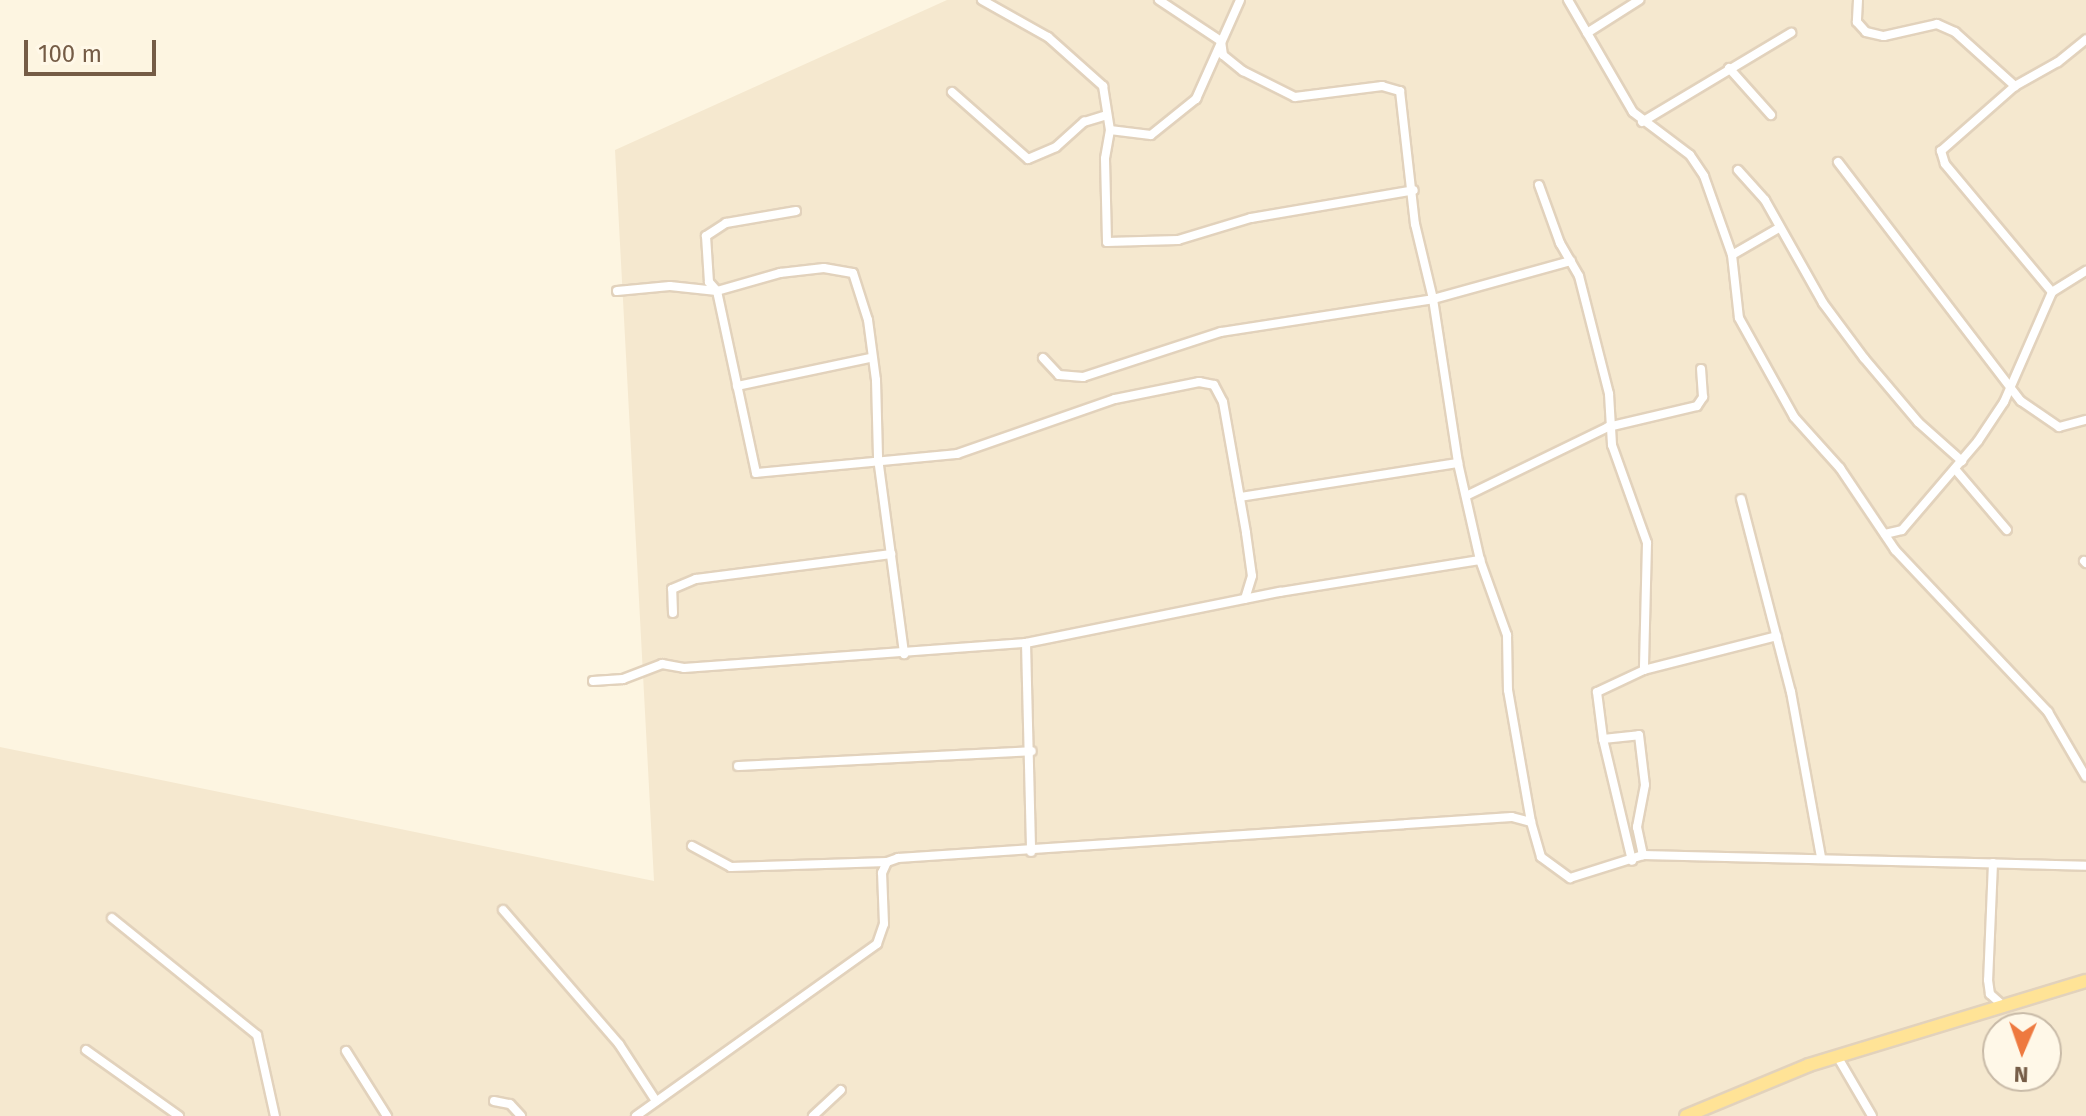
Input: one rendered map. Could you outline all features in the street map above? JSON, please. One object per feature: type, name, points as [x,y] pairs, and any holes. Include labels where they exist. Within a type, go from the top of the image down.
[{"type":"main road","points":[[1686,1116],[1837,1056],[2001,1004],[2086,981]]},
{"type":"street","points":[[982,0],[1048,37],[1103,86],[1104,116],[1110,130],[1104,230],[1107,242],[1178,240],[1251,218],[1414,190]]},
{"type":"street","points":[[1159,0],[1221,41],[1227,59],[1295,97],[1398,88],[1414,190],[1415,224],[1433,299],[1458,463],[1480,560],[1507,635],[1508,690],[1531,822],[1541,857],[1563,876],[1576,879],[1643,855],[1821,857],[2086,866]]},
{"type":"street","points":[[1110,130],[1159,131],[1204,87],[1240,0]]},
{"type":"street","points":[[1568,0],[1642,122],[1698,166],[1732,255],[1735,305],[1768,378],[1912,570],[2048,712],[2086,777]]},
{"type":"street","points":[[1587,33],[1639,0]]},
{"type":"street","points":[[1858,0],[1857,22],[1866,32],[1884,36],[1937,24],[1955,32],[2015,86]]},
{"type":"street","points":[[1642,122],[1791,33]]},
{"type":"street","points":[[2052,292],[1942,157],[1945,146],[2015,86],[2044,71],[2086,39]]},
{"type":"street","points":[[1729,68],[1771,115]]},
{"type":"street","points":[[952,92],[1028,159],[1056,147],[1084,122],[1104,116]]},
{"type":"street","points":[[1838,162],[2009,389],[2059,427],[2086,420]]},
{"type":"street","points":[[1738,170],[1756,187],[1779,228],[1864,358],[1918,422],[1962,461]]},
{"type":"street","points":[[1539,185],[1571,261],[1609,394],[1608,427],[1647,543],[1644,670]]},
{"type":"street","points":[[796,211],[726,223],[706,236],[709,282],[717,291],[756,473],[775,475],[878,458],[957,454],[1115,399],[1199,382],[1214,385],[1220,393],[1252,576],[1245,599]]},
{"type":"street","points":[[1732,255],[1779,228]]},
{"type":"street","points":[[1043,358],[1059,375],[1083,377],[1221,332],[1433,299],[1571,261]]},
{"type":"street","points":[[617,291],[670,286],[717,291],[780,273],[844,268],[853,273],[868,320],[870,358],[879,407],[878,458],[904,654]]},
{"type":"street","points":[[1885,534],[1902,530],[1990,426],[2052,292],[2086,271]]},
{"type":"street","points":[[737,386],[870,358]]},
{"type":"street","points":[[1466,496],[1608,427],[1697,406],[1703,397],[1701,369]]},
{"type":"street","points":[[1240,497],[1458,463]]},
{"type":"street","points":[[1955,469],[2007,530]]},
{"type":"street","points":[[1741,499],[1777,636],[1821,857]]},
{"type":"street","points":[[673,613],[672,589],[696,579],[891,554]]},
{"type":"street","points":[[593,681],[623,679],[662,664],[684,668],[1026,643],[1245,599],[1480,560]]},
{"type":"street","points":[[1632,861],[1603,739],[1597,692],[1644,670],[1777,636]]},
{"type":"street","points":[[1026,643],[1032,751],[1031,852]]},
{"type":"street","points":[[1603,739],[1639,735],[1645,785],[1637,827],[1643,855]]},
{"type":"street","points":[[738,766],[1032,751]]},
{"type":"street","points":[[692,846],[731,867],[887,862],[1407,822],[1512,817],[1531,822]]},
{"type":"street","points":[[639,1115],[877,944],[884,924],[882,873],[887,862]]},
{"type":"street","points":[[1993,863],[1988,980],[1990,994],[2001,1004]]},
{"type":"street","points":[[503,910],[619,1044],[656,1101]]},
{"type":"street","points":[[112,918],[257,1035],[275,1116]]},
{"type":"street","points":[[86,1050],[179,1116]]},
{"type":"street","points":[[346,1051],[387,1116]]},
{"type":"street","points":[[1837,1056],[1872,1116]]},
{"type":"street","points":[[813,1116],[841,1090]]},
{"type":"street","points":[[494,1101],[510,1104],[521,1116]]},
{"type":"shaded area","points":[[947,0],[2086,0],[2086,1116],[0,1116],[0,747],[654,881],[615,150]]}]
